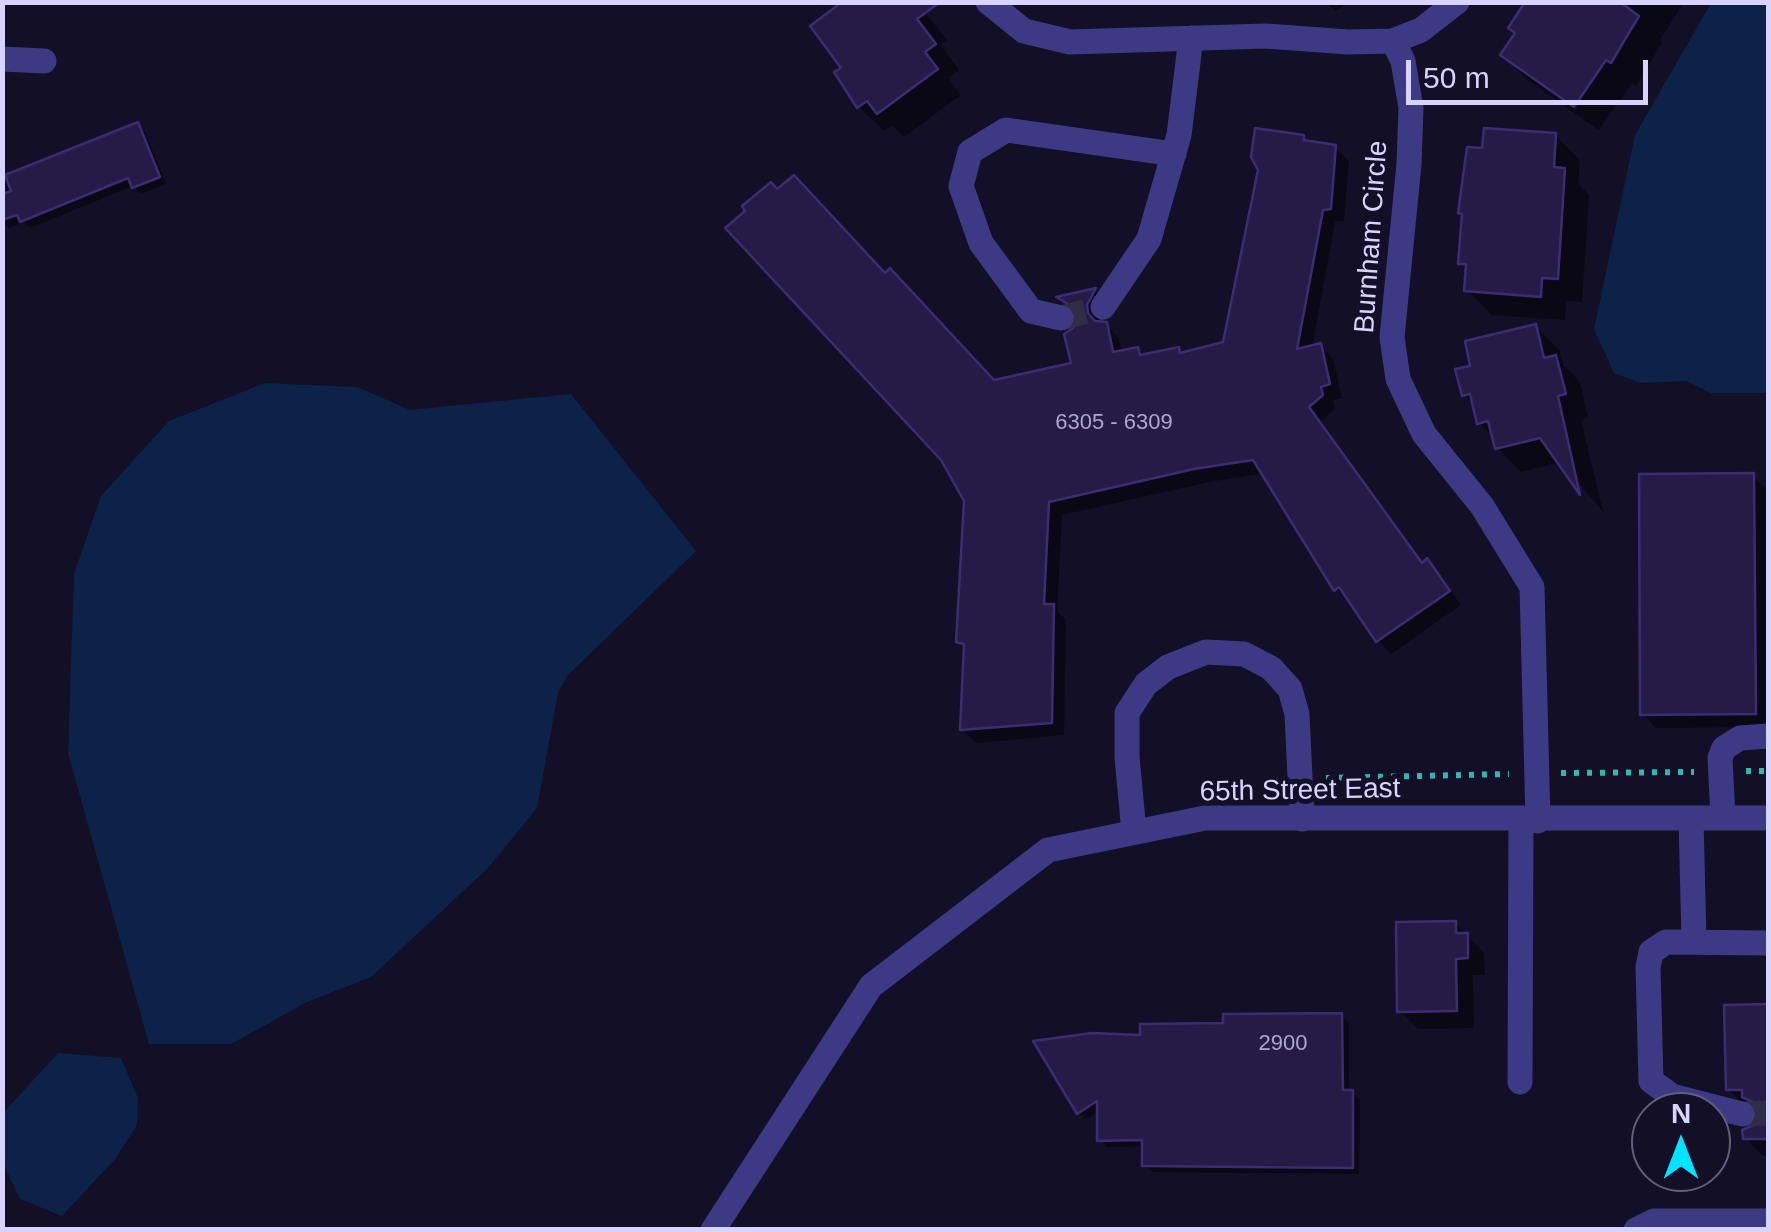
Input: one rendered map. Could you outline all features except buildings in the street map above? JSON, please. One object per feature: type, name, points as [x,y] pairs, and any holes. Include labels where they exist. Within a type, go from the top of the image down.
[{"type":"street","points":[[988,2],[1024,31],[1070,42],[1266,36],[1393,41],[1420,30],[1456,2]]},
{"type":"street","points":[[1104,307],[1149,239],[1179,135],[1190,38]]},
{"type":"street","name":"Burnham Circle","points":[[1393,41],[1403,61],[1411,108],[1410,164],[1392,337],[1398,378],[1424,434],[1482,506],[1532,587],[1520,1082]]},
{"type":"street","points":[[2,59],[44,61]]},
{"type":"street","points":[[1061,318],[1030,310],[981,242],[962,186],[970,152],[1006,130],[1174,154]]},
{"type":"street","points":[[1134,832],[1127,713],[1146,684],[1168,667],[1206,652],[1244,654],[1271,668],[1290,689],[1297,714],[1302,819]]},
{"type":"street","points":[[1722,818],[1720,758],[1724,748],[1740,738],[1768,736]]},
{"type":"street","name":"65th Street East","points":[[713,1230],[871,986],[1048,850],[1205,818],[1768,818]]},
{"type":"street","points":[[1691,818],[1694,942]]},
{"type":"street","points":[[1742,1114],[1672,1096],[1651,1080],[1648,967],[1651,952],[1666,942],[1768,943]]},
{"type":"street","points":[[1636,1230],[1654,1222],[1768,1221]]},
{"type":"water","points":[[1711,3],[1768,3],[1768,393],[1711,393],[1687,381],[1640,383],[1614,373],[1594,329],[1635,135]]},
{"type":"water","points":[[265,383],[357,387],[410,410],[571,394],[696,551],[567,676],[558,693],[537,808],[488,868],[371,977],[307,1002],[231,1044],[149,1044],[68,753],[74,574],[101,496],[169,421]]},
{"type":"water","points":[[58,1053],[121,1058],[138,1098],[137,1125],[115,1159],[62,1216],[20,1199],[2,1161],[3,1113]]},
{"type":"tunnel","points":[[1061,318],[1103,307]]},
{"type":"tunnel","points":[[1742,1114],[1768,1113]]}]
